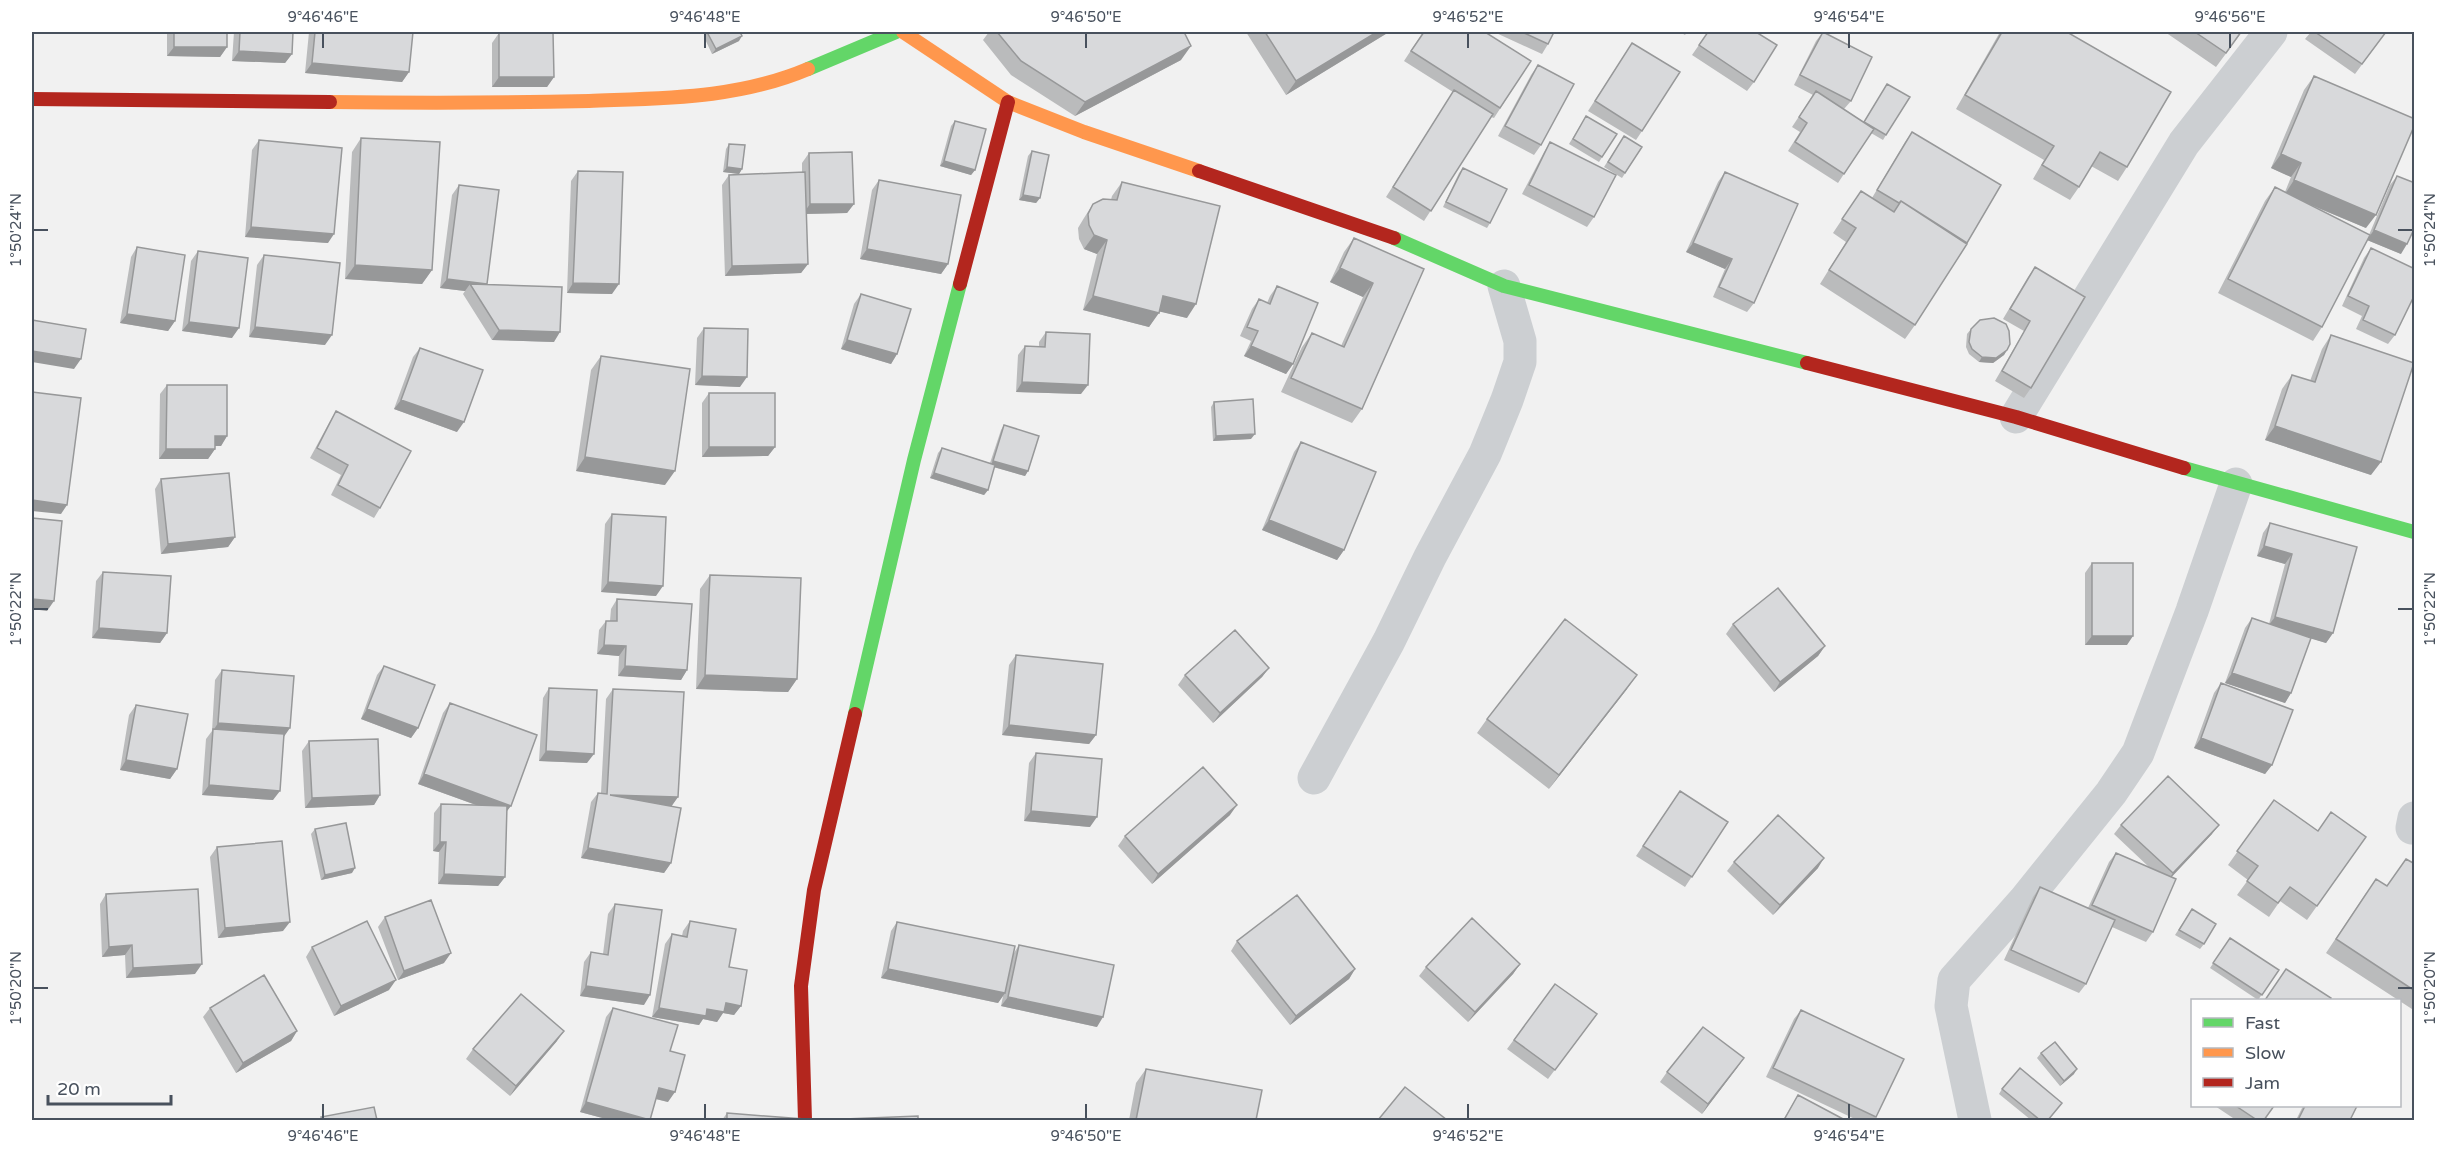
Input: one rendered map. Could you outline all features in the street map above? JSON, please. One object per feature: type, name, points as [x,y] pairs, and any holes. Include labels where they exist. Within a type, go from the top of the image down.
[{"type":"street","points":[[32,99],[483,104],[698,98],[782,80],[897,32]]},
{"type":"street","points":[[903,32],[1008,102],[1084,132],[1392,237],[1504,286],[2016,417],[2236,484],[2415,532]]},
{"type":"street","points":[[2016,417],[2184,143],[2271,32]]},
{"type":"street","points":[[805,1120],[801,986],[814,890],[914,460],[1008,102]]},
{"type":"street","points":[[1314,778],[1389,641],[1430,557],[1485,454],[1507,400],[1520,362],[1520,341],[1504,286]]},
{"type":"street","points":[[1975,1120],[1951,1006],[1954,980],[2024,901],[2111,793],[2138,753],[2192,611],[2236,484]]},
{"type":"building","points":[[174,32],[227,32],[227,47],[174,47]]},
{"type":"building","points":[[240,32],[293,32],[292,54],[239,51]]},
{"type":"building","points":[[315,32],[413,32],[409,72],[312,63]]},
{"type":"building","points":[[553,32],[554,77],[499,77],[499,33]]},
{"type":"building","points":[[707,32],[740,32],[742,36],[716,49]]},
{"type":"building","points":[[997,32],[1184,32],[1191,46],[1085,102],[1021,61]]},
{"type":"building","points":[[1265,32],[1377,32],[1296,81]]},
{"type":"building","points":[[1424,32],[1485,32],[1531,61],[1500,108],[1411,51]]},
{"type":"building","points":[[1522,32],[1554,32],[1548,44]]},
{"type":"building","points":[[1708,32],[1756,32],[1777,45],[1754,82],[1699,45]]},
{"type":"building","points":[[1823,32],[1872,57],[1851,101],[1800,75]]},
{"type":"building","points":[[2002,32],[2067,32],[2171,92],[2127,167],[2100,152],[2079,187],[2042,165],[2054,146],[1965,95]]},
{"type":"building","points":[[2195,32],[2241,32],[2226,53]]},
{"type":"building","points":[[2315,32],[2386,32],[2362,64]]},
{"type":"building","points":[[1632,43],[1680,72],[1642,131],[1595,101]]},
{"type":"building","points":[[1538,65],[1574,84],[1541,145],[1505,126]]},
{"type":"building","points":[[2314,76],[2415,119],[2415,124],[2376,215],[2294,180],[2301,163],[2281,154]]},
{"type":"building","points":[[1887,84],[1910,97],[1886,135],[1864,122]]},
{"type":"building","points":[[1454,90],[1493,114],[1431,211],[1393,187]]},
{"type":"building","points":[[1816,91],[1874,129],[1844,174],[1795,142],[1807,123],[1799,117]]},
{"type":"building","points":[[1586,116],[1617,134],[1602,157],[1573,139]]},
{"type":"building","points":[[955,121],[986,129],[975,170],[944,161]]},
{"type":"building","points":[[1912,132],[2001,185],[1967,243],[1901,201],[1899,203],[1877,190]]},
{"type":"building","points":[[1624,136],[1642,147],[1625,173],[1608,162]]},
{"type":"building","points":[[361,138],[440,142],[432,270],[355,265]]},
{"type":"building","points":[[259,140],[342,148],[334,234],[251,227]]},
{"type":"building","points":[[1550,142],[1616,175],[1594,217],[1529,185]]},
{"type":"building","points":[[729,144],[745,145],[742,169],[727,167]]},
{"type":"building","points":[[1032,151],[1049,155],[1040,198],[1023,195]]},
{"type":"building","points":[[852,152],[854,204],[810,204],[809,153]]},
{"type":"building","points":[[1463,168],[1507,189],[1490,223],[1446,202]]},
{"type":"building","points":[[578,171],[623,172],[619,284],[573,283]]},
{"type":"building","points":[[805,172],[808,264],[732,266],[729,175]]},
{"type":"building","points":[[1725,172],[1798,204],[1754,303],[1719,287],[1732,259],[1693,243]]},
{"type":"building","points":[[2397,176],[2415,183],[2415,227],[2407,244],[2374,230]]},
{"type":"building","points":[[879,180],[961,195],[948,264],[867,249]]},
{"type":"building","points":[[1122,182],[1220,206],[1196,304],[1163,296],[1159,313],[1093,296],[1107,240],[1094,235],[1089,225],[1088,214],[1093,204],[1103,199],[1117,200]]},
{"type":"building","points":[[459,185],[499,190],[487,284],[447,279]]},
{"type":"building","points":[[2275,187],[2370,235],[2322,327],[2228,279]]},
{"type":"building","points":[[1861,191],[1894,212],[1901,201],[1967,244],[1915,325],[1829,270],[1856,228],[1842,219]]},
{"type":"building","points":[[1354,238],[1424,269],[1362,409],[1291,378],[1312,333],[1344,347],[1373,283],[1340,268]]},
{"type":"building","points":[[137,247],[185,255],[175,321],[127,314]]},
{"type":"building","points":[[2371,248],[2415,269],[2415,294],[2395,335],[2363,320],[2369,306],[2348,296]]},
{"type":"building","points":[[198,251],[248,258],[239,328],[189,322]]},
{"type":"building","points":[[264,255],[340,263],[332,335],[255,327]]},
{"type":"building","points":[[2035,267],[2085,297],[2031,388],[2002,371],[2030,321],[2010,309]]},
{"type":"building","points":[[470,284],[562,287],[560,332],[499,330]]},
{"type":"building","points":[[1277,286],[1318,303],[1293,364],[1251,346],[1258,331],[1247,327],[1259,299],[1270,304]]},
{"type":"building","points":[[861,294],[911,309],[897,354],[847,340]]},
{"type":"building","points":[[1994,318],[2006,324],[2010,344],[2007,350],[1996,358],[1982,357],[1972,349],[1969,342],[1971,329],[1980,320]]},
{"type":"building","points":[[32,320],[86,329],[81,359],[32,351]]},
{"type":"building","points":[[704,328],[748,329],[747,377],[702,376]]},
{"type":"building","points":[[1046,332],[1090,334],[1088,385],[1022,382],[1025,346],[1045,347]]},
{"type":"building","points":[[2331,335],[2414,363],[2381,462],[2275,426],[2292,375],[2315,382]]},
{"type":"building","points":[[420,348],[483,370],[464,422],[401,400]]},
{"type":"building","points":[[601,356],[690,369],[675,471],[585,457]]},
{"type":"building","points":[[167,385],[227,385],[227,436],[215,436],[215,449],[166,449]]},
{"type":"building","points":[[32,392],[81,398],[67,505],[32,500]]},
{"type":"building","points":[[709,393],[775,393],[775,447],[709,447]]},
{"type":"building","points":[[1253,399],[1255,434],[1216,436],[1214,402]]},
{"type":"building","points":[[336,411],[411,451],[380,508],[338,485],[348,465],[317,448]]},
{"type":"building","points":[[1004,425],[1039,436],[1028,471],[993,461]]},
{"type":"building","points":[[1301,442],[1376,472],[1344,550],[1269,520]]},
{"type":"building","points":[[942,448],[995,465],[988,490],[934,473]]},
{"type":"building","points":[[229,473],[235,537],[168,544],[161,479]]},
{"type":"building","points":[[612,514],[666,517],[663,586],[608,582]]},
{"type":"building","points":[[32,518],[62,521],[54,601],[32,599]]},
{"type":"building","points":[[2270,523],[2357,547],[2333,633],[2275,617],[2292,554],[2264,546]]},
{"type":"building","points":[[2092,563],[2133,563],[2133,636],[2092,636]]},
{"type":"building","points":[[103,572],[171,576],[167,633],[99,628]]},
{"type":"building","points":[[710,575],[801,578],[797,679],[705,675]]},
{"type":"building","points":[[1778,588],[1825,646],[1780,682],[1733,624]]},
{"type":"building","points":[[617,599],[692,604],[687,670],[625,666],[626,646],[604,645],[606,621],[617,621]]},
{"type":"building","points":[[2252,618],[2311,638],[2291,693],[2232,673]]},
{"type":"building","points":[[1565,619],[1637,675],[1559,775],[1487,719]]},
{"type":"building","points":[[1235,630],[1269,668],[1220,713],[1185,675]]},
{"type":"building","points":[[1016,655],[1103,664],[1096,735],[1009,725]]},
{"type":"building","points":[[384,666],[435,685],[418,728],[367,709]]},
{"type":"building","points":[[222,670],[294,676],[290,728],[218,723]]},
{"type":"building","points":[[2221,683],[2293,710],[2272,765],[2201,738]]},
{"type":"building","points":[[549,688],[597,690],[594,754],[546,751]]},
{"type":"building","points":[[613,689],[684,692],[678,797],[610,795],[681,808],[671,863],[588,848],[598,793],[607,794]]},
{"type":"building","points":[[450,703],[537,735],[511,806],[424,774]]},
{"type":"building","points":[[136,705],[188,714],[177,769],[126,760]]},
{"type":"building","points":[[213,729],[284,734],[280,791],[209,785]]},
{"type":"building","points":[[378,739],[380,795],[312,798],[309,741]]},
{"type":"building","points":[[1036,753],[1102,759],[1097,817],[1031,811]]},
{"type":"building","points":[[1203,767],[1237,805],[1158,874],[1125,836]]},
{"type":"building","points":[[2168,776],[2219,825],[2173,873],[2121,825]]},
{"type":"building","points":[[1680,791],[1728,822],[1692,877],[1643,846]]},
{"type":"building","points":[[2274,800],[2318,831],[2331,812],[2366,837],[2317,906],[2290,887],[2278,903],[2247,881],[2258,866],[2237,851]]},
{"type":"building","points":[[441,804],[507,806],[505,877],[444,874],[446,842],[440,842]]},
{"type":"building","points":[[1778,815],[1824,858],[1780,905],[1734,862]]},
{"type":"building","points":[[346,823],[355,868],[325,875],[315,829]]},
{"type":"building","points":[[282,841],[290,922],[225,928],[217,847]]},
{"type":"building","points":[[2116,853],[2176,879],[2153,932],[2092,905]]},
{"type":"building","points":[[2406,859],[2415,864],[2415,991],[2336,939],[2376,879],[2387,886]]},
{"type":"building","points":[[2040,887],[2115,920],[2086,984],[2011,950]]},
{"type":"building","points":[[198,889],[202,964],[133,968],[132,945],[109,947],[106,894]]},
{"type":"building","points":[[1297,895],[1355,969],[1296,1016],[1237,941]]},
{"type":"building","points":[[431,900],[451,953],[404,971],[385,917]]},
{"type":"building","points":[[615,904],[662,910],[650,995],[586,986],[591,952],[608,955]]},
{"type":"building","points":[[2192,909],[2216,924],[2204,944],[2179,930]]},
{"type":"building","points":[[1472,918],[1520,964],[1475,1012],[1426,967]]},
{"type":"building","points":[[367,921],[396,980],[341,1006],[312,947]]},
{"type":"building","points":[[690,921],[736,929],[729,967],[747,970],[741,1006],[726,1003],[724,1012],[707,1009],[706,1016],[659,1008],[672,934],[687,937]]},
{"type":"building","points":[[897,922],[1015,946],[1005,993],[888,969]]},
{"type":"building","points":[[2230,938],[2279,970],[2262,995],[2213,963]]},
{"type":"building","points":[[1019,945],[1114,965],[1103,1017],[1008,997]]},
{"type":"building","points":[[2286,969],[2331,998],[2330,999],[2266,999]]},
{"type":"building","points":[[264,975],[297,1031],[243,1063],[210,1008]]},
{"type":"building","points":[[1555,984],[1597,1014],[1555,1070],[1514,1040]]},
{"type":"building","points":[[521,994],[564,1031],[516,1086],[473,1049]]},
{"type":"building","points":[[613,1008],[678,1025],[670,1051],[685,1055],[675,1092],[659,1088],[650,1120],[586,1102]]},
{"type":"building","points":[[1801,1010],[1904,1059],[1876,1117],[1773,1068]]},
{"type":"building","points":[[1703,1027],[1744,1058],[1708,1104],[1667,1072]]},
{"type":"building","points":[[2055,1042],[2077,1069],[2064,1081],[2041,1053]]},
{"type":"building","points":[[2020,1068],[2062,1103],[2048,1120],[2040,1120],[2002,1089]]},
{"type":"building","points":[[1146,1069],[1262,1090],[1256,1120],[1136,1120]]},
{"type":"building","points":[[1405,1087],[1447,1120],[1378,1120]]},
{"type":"building","points":[[1798,1095],[1845,1120],[1784,1120]]},
{"type":"building","points":[[374,1107],[377,1120],[322,1120],[321,1117]]},
{"type":"building","points":[[2238,1107],[2273,1107],[2264,1120],[2257,1120]]},
{"type":"building","points":[[2304,1107],[2356,1107],[2350,1120],[2298,1120]]},
{"type":"building","points":[[727,1113],[804,1119],[804,1120],[727,1120]]},
{"type":"building","points":[[918,1116],[918,1120],[845,1120],[845,1119]]},
{"type":"traffic: fast","points":[[808,69],[896,32]]},
{"type":"traffic: fast","points":[[1394,238],[1504,286],[1807,363]]},
{"type":"traffic: fast","points":[[855,714],[914,460],[960,284]]},
{"type":"traffic: fast","points":[[2184,468],[2414,532]]},
{"type":"traffic: slow","points":[[903,32],[1008,102],[1084,132],[1199,171]]},
{"type":"traffic: slow","points":[[330,102],[524,102],[673,97],[728,92],[781,79],[808,69]]},
{"type":"traffic: jam","points":[[32,99],[330,102]]},
{"type":"traffic: jam","points":[[960,284],[1008,102]]},
{"type":"traffic: jam","points":[[1199,171],[1394,238]]},
{"type":"traffic: jam","points":[[1807,363],[2016,417],[2184,468]]},
{"type":"traffic: jam","points":[[805,1120],[801,986],[814,890],[855,714]]}]
